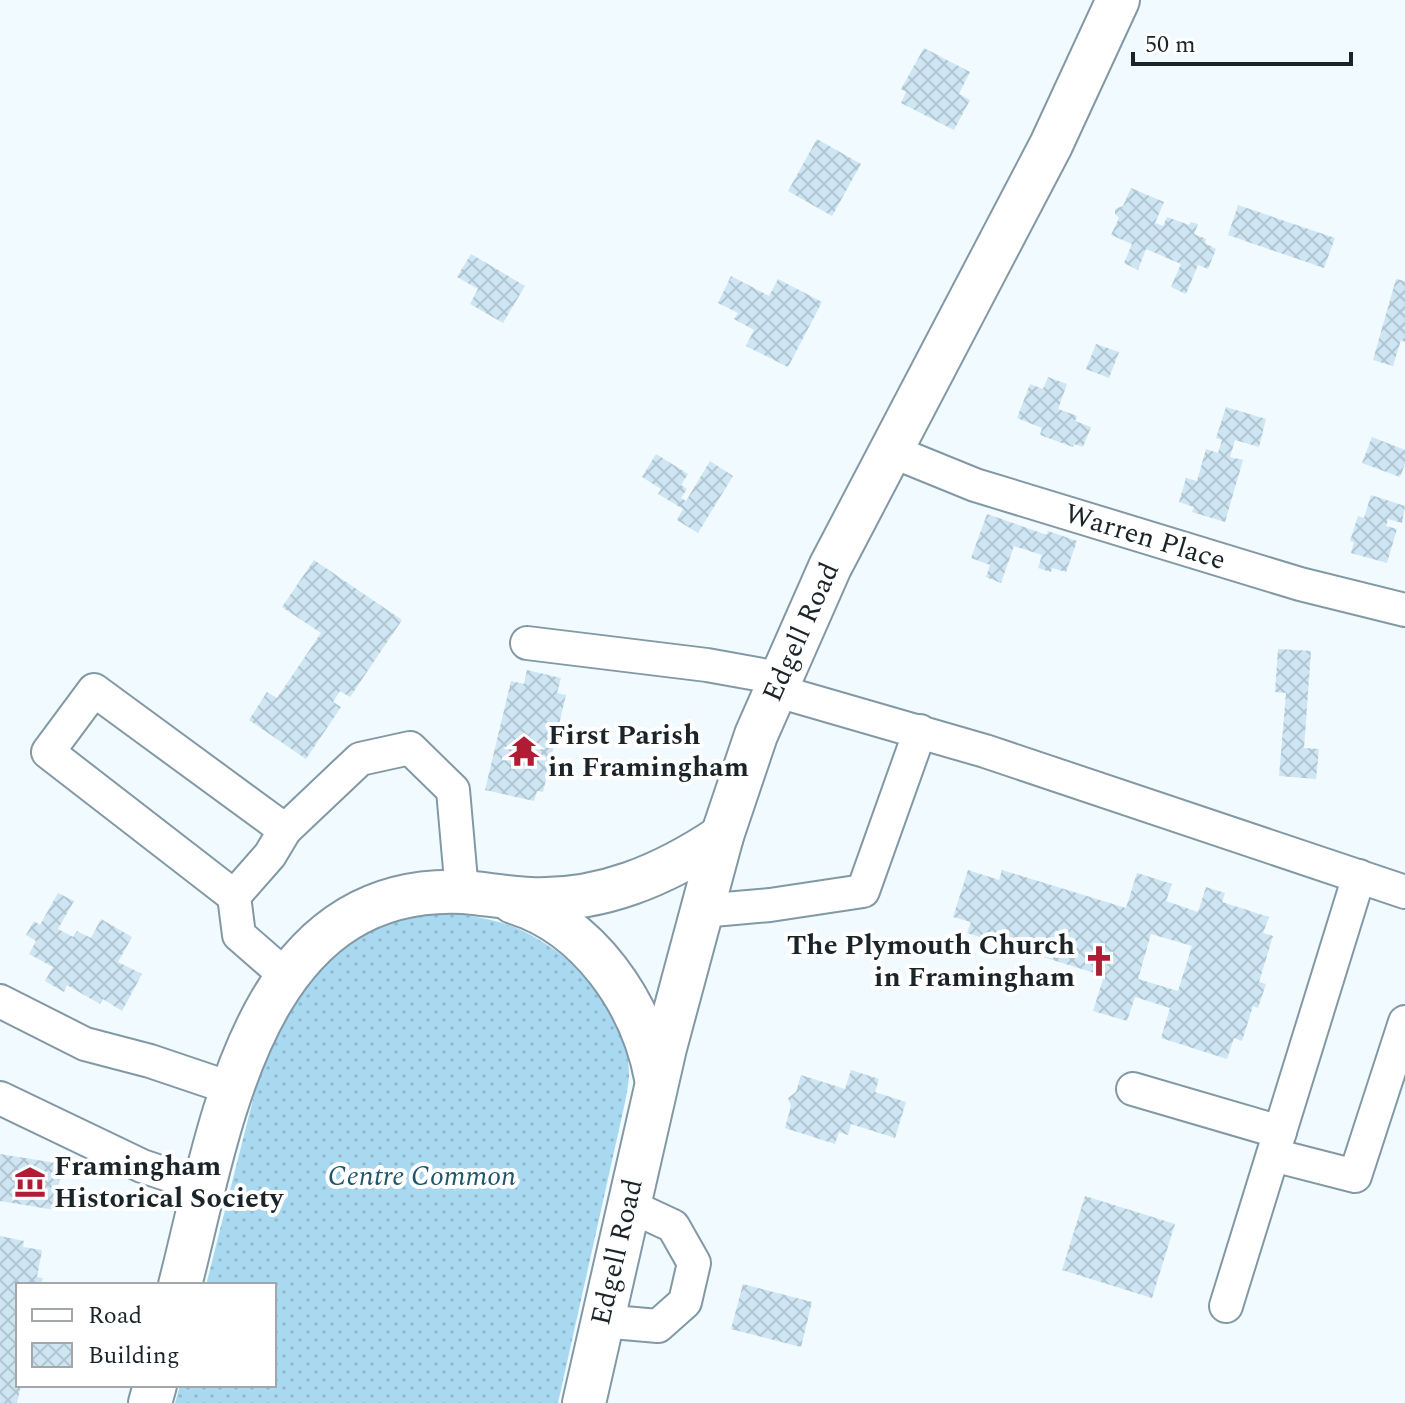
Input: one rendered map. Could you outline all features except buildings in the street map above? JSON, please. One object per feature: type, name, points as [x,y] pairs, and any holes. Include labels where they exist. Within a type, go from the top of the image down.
[{"type":"main road","name":"Edgell Road","points":[[584,1403],[657,1083],[722,836],[776,684],[889,450],[1051,145],[1118,0]]},
{"type":"main road","points":[[181,1283],[233,1089],[256,1028],[285,975],[325,934],[375,906],[403,898],[478,894],[559,899],[619,888],[677,865],[722,836]]},
{"type":"main road","points":[[478,894],[527,906],[553,921],[598,960],[631,1004],[644,1030],[657,1083]]},
{"type":"street","name":"Warren Place","points":[[889,450],[975,485],[1300,584],[1405,610]]},
{"type":"street","points":[[527,643],[707,665],[776,684],[1405,892]]},
{"type":"street","points":[[285,830],[94,690],[48,752],[234,896],[239,935],[285,975]]},
{"type":"street","points":[[702,911],[770,905],[863,891],[920,731]]},
{"type":"street","points":[[234,896],[270,855],[285,830],[360,759],[410,748],[453,790],[478,894]]},
{"type":"street","points":[[1226,1306],[1359,876]]},
{"type":"street","points":[[0,1001],[85,1044],[150,1061],[233,1089]]},
{"type":"street","points":[[1133,1089],[1355,1176],[1405,1022]]},
{"type":"street","points":[[0,1098],[117,1155],[205,1187]]},
{"type":"street","points":[[601,1321],[658,1326],[685,1302],[694,1263],[673,1226],[628,1205]]},
{"type":"green space","name":"Centre Common","points":[[432,913],[488,919],[515,927],[563,956],[597,990],[610,1009],[627,1053],[629,1077],[625,1100],[558,1403],[175,1403],[179,1387],[276,1387],[276,1283],[207,1283],[261,1068],[286,1016],[321,970],[366,934],[393,922]]},
{"type":"place","name":"First Parish in Framingham","points":[[524,751]]},
{"type":"place","name":"The Plymouth Church in Framingham","points":[[1099,961]]},
{"type":"place","name":"Framingham Historical Society","points":[[30,1182]]}]
